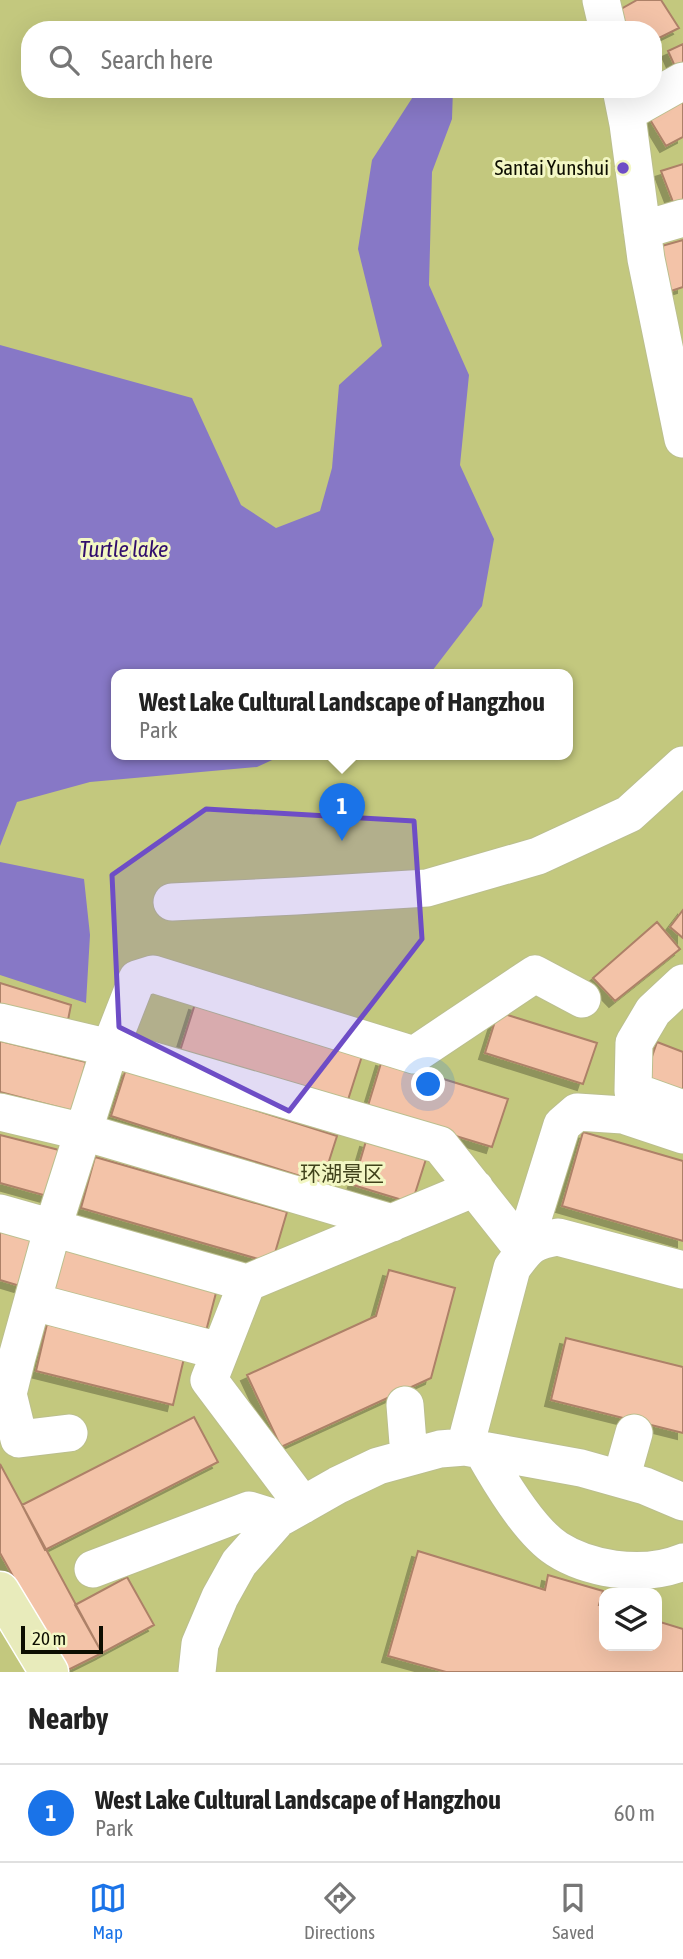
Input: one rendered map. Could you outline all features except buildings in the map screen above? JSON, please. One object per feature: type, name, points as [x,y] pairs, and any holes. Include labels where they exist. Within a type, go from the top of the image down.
[{"type":"main road","points":[[0,1591],[49,1672]]},
{"type":"street","points":[[601,0],[606,21]]},
{"type":"street","points":[[662,88],[683,81]]},
{"type":"street","points":[[623,101],[642,230],[670,305],[683,439]]},
{"type":"street","points":[[642,230],[683,219]]},
{"type":"street","points":[[172,902],[427,888],[538,856],[629,814],[683,765]]},
{"type":"street","points":[[69,1433],[19,1438],[8,1394],[53,1227],[110,1048],[137,979],[153,974],[414,1055],[536,974],[582,999]]},
{"type":"street","points":[[683,983],[653,1011],[634,1043],[633,1091],[683,1110]]},
{"type":"street","points":[[0,1022],[110,1048],[440,1145],[475,1188],[531,1246]]},
{"type":"street","points":[[0,1112],[84,1132],[391,1223]]},
{"type":"street","points":[[531,1246],[532,1221],[562,1125],[577,1112],[623,1115],[683,1135]]},
{"type":"street","points":[[0,1213],[247,1283],[475,1188]]},
{"type":"street","points":[[474,1449],[512,1268],[531,1246],[558,1237],[683,1270]]},
{"type":"street","points":[[247,1283],[209,1380],[290,1512]]},
{"type":"street","points":[[34,1302],[219,1351]]},
{"type":"street","points":[[405,1405],[409,1456]]},
{"type":"street","points":[[621,1479],[634,1433]]},
{"type":"street","points":[[197,1672],[200,1644],[219,1597],[239,1563],[290,1512],[378,1466],[440,1449],[474,1449],[581,1468],[645,1486],[683,1502]]},
{"type":"street","points":[[474,1449],[538,1532],[567,1554],[590,1564],[630,1571],[651,1570],[683,1562]]},
{"type":"street","points":[[93,1569],[249,1510],[290,1512]]},
{"type":"highlighted area","points":[[206,809],[414,821],[422,939],[289,1111],[119,1027],[112,875]]},
{"type":"green space","name":"环湖景区","points":[[0,0],[683,0],[683,1672],[0,1672]]},
{"type":"water","name":"Turtle lake","points":[[412,98],[453,98],[452,119],[432,172],[429,285],[469,375],[460,465],[494,539],[482,606],[434,669],[111,669],[111,760],[272,760],[257,767],[90,782],[17,802],[0,846],[0,345],[192,398],[241,505],[276,528],[320,511],[332,468],[339,385],[382,346],[358,249],[372,160]]},
{"type":"water","points":[[0,862],[84,879],[90,935],[86,1003],[0,975]]},
{"type":"place","name":"Santai Yunshui","points":[[623,168]]},
{"type":"place","name":"West Lake Cultural Landscape of Hangzhou","points":[[342,841]]}]
